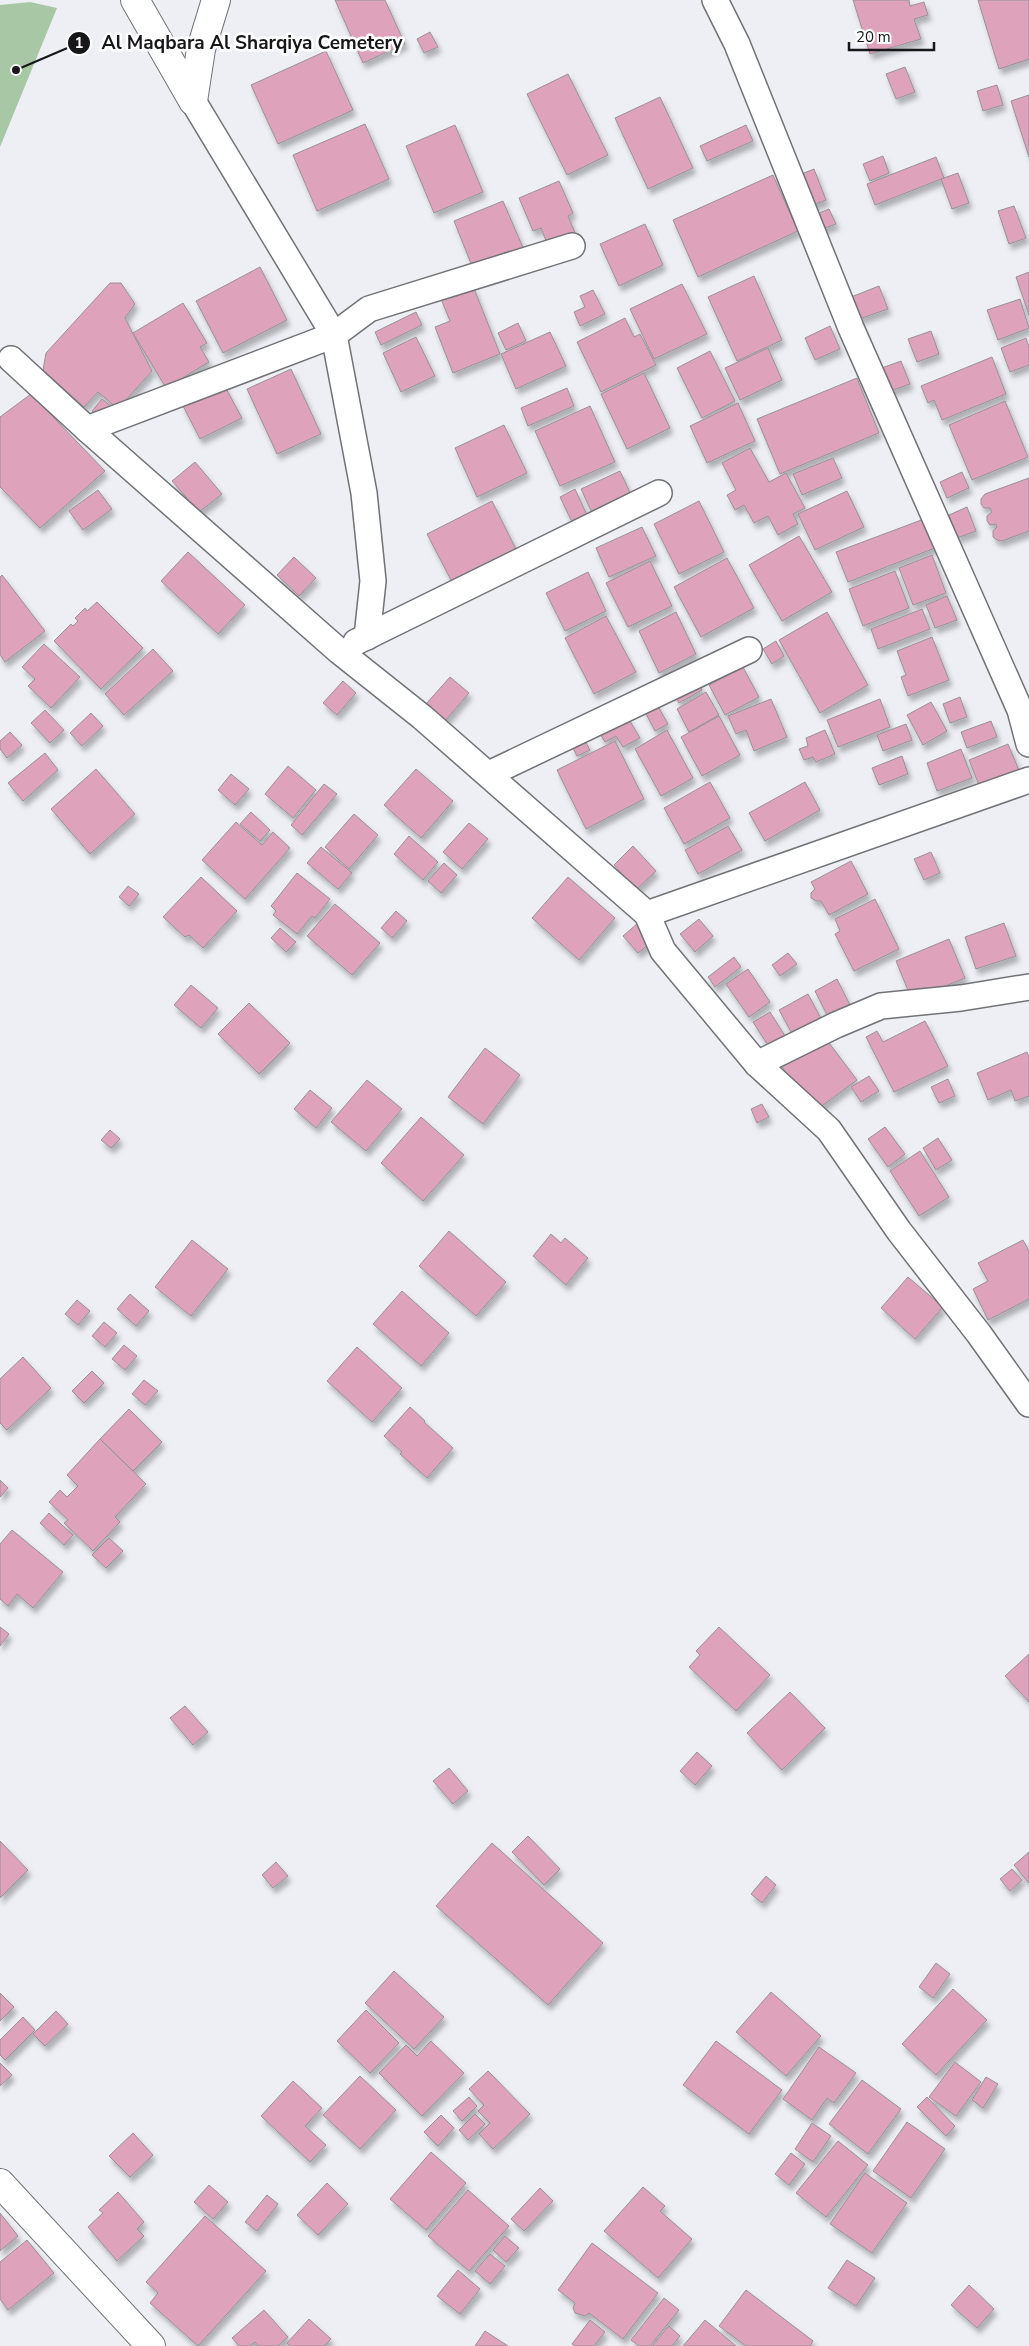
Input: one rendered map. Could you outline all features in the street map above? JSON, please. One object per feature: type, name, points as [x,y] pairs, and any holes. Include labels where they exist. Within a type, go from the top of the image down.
[{"type":"main road","points":[[135,0],[193,101]]},
{"type":"main road","points":[[193,101],[201,49],[216,0]]},
{"type":"main road","points":[[0,2183],[151,2346]]},
{"type":"street","points":[[715,0],[737,44],[851,328],[1020,710],[1029,744]]},
{"type":"street","points":[[193,101],[334,335],[365,503],[373,581],[367,636]]},
{"type":"street","points":[[87,429],[334,335],[369,309],[572,246]]},
{"type":"street","points":[[11,359],[338,652],[422,717],[647,914],[663,951],[757,1064],[829,1130],[899,1232],[979,1334],[1029,1404]]},
{"type":"street","points":[[338,652],[367,636],[660,493]]},
{"type":"street","points":[[489,774],[749,650]]},
{"type":"street","points":[[647,914],[1029,780]]},
{"type":"street","points":[[757,1064],[836,1025],[881,1006],[961,998],[1029,987]]},
{"type":"green space","points":[[30,2],[57,8],[0,147],[0,5]]},
{"type":"building","points":[[335,0],[385,0],[405,44],[363,63]]},
{"type":"building","points":[[853,0],[909,0],[910,6],[924,2],[928,15],[914,19],[921,39],[870,54]]},
{"type":"building","points":[[978,0],[1029,0],[1029,59],[999,69]]},
{"type":"building","points":[[430,32],[438,47],[424,53],[417,39]]},
{"type":"building","points":[[326,51],[353,110],[278,144],[251,85]]},
{"type":"building","points":[[905,67],[915,92],[896,99],[886,74]]},
{"type":"building","points":[[568,74],[608,155],[567,175],[527,94]]},
{"type":"building","points":[[997,85],[1003,105],[983,111],[977,91]]},
{"type":"building","points":[[1029,95],[1029,157],[1011,101]]},
{"type":"building","points":[[660,97],[693,168],[648,189],[615,118]]},
{"type":"building","points":[[365,124],[389,179],[317,211],[293,155]]},
{"type":"building","points":[[455,125],[483,192],[434,213],[406,146]]},
{"type":"building","points":[[746,125],[753,141],[707,161],[700,146]]},
{"type":"building","points":[[883,156],[889,173],[870,181],[863,164]]},
{"type":"building","points":[[936,157],[944,178],[875,205],[867,184]]},
{"type":"building","points":[[814,169],[826,200],[811,206],[799,175]]},
{"type":"building","points":[[958,173],[969,203],[952,209],[941,179]]},
{"type":"building","points":[[773,175],[798,231],[698,277],[673,220]]},
{"type":"building","points":[[559,181],[573,213],[568,216],[576,235],[548,246],[541,228],[533,231],[519,198]]},
{"type":"building","points":[[503,201],[524,250],[474,271],[454,221]]},
{"type":"building","points":[[1014,206],[1026,238],[1009,244],[998,211]]},
{"type":"building","points":[[829,209],[836,224],[820,230],[814,215]]},
{"type":"building","points":[[645,224],[663,265],[619,286],[600,244]]},
{"type":"building","points":[[260,267],[287,320],[223,353],[196,301]]},
{"type":"building","points":[[1029,272],[1029,315],[1016,277]]},
{"type":"building","points":[[754,276],[782,340],[737,361],[708,297]]},
{"type":"building","points":[[110,283],[121,283],[135,304],[125,318],[152,371],[118,409],[98,392],[84,407],[43,370],[46,353]]},
{"type":"building","points":[[682,284],[707,334],[654,359],[630,309]]},
{"type":"building","points":[[473,286],[500,354],[453,373],[435,327],[450,321],[441,299]]},
{"type":"building","points":[[879,286],[888,309],[859,319],[851,297]]},
{"type":"building","points":[[593,290],[605,314],[580,326],[574,312],[585,307],[580,296]]},
{"type":"building","points":[[1020,299],[1029,328],[998,340],[987,310]]},
{"type":"building","points":[[183,303],[207,343],[200,347],[209,362],[166,388],[133,333]]},
{"type":"building","points":[[416,312],[422,325],[381,345],[375,332]]},
{"type":"building","points":[[625,318],[634,337],[640,334],[656,365],[601,392],[577,342]]},
{"type":"building","points":[[518,323],[526,341],[506,350],[498,333]]},
{"type":"building","points":[[830,326],[840,349],[815,360],[805,338]]},
{"type":"building","points":[[931,331],[939,354],[917,362],[908,339]]},
{"type":"building","points":[[550,332],[566,366],[516,389],[501,354]]},
{"type":"building","points":[[416,337],[435,376],[401,392],[383,353]]},
{"type":"building","points":[[1026,338],[1029,347],[1029,365],[1010,372],[1001,348]]},
{"type":"building","points":[[768,348],[782,380],[740,400],[725,368]]},
{"type":"building","points":[[710,351],[735,401],[702,418],[677,368]]},
{"type":"building","points":[[992,357],[1006,394],[942,420],[934,400],[928,403],[921,386]]},
{"type":"building","points":[[901,361],[910,384],[888,392],[879,369]]},
{"type":"building","points":[[291,369],[321,434],[277,454],[247,389]]},
{"type":"building","points":[[644,373],[670,428],[627,449],[601,394]]},
{"type":"building","points":[[857,378],[879,433],[780,474],[757,419]]},
{"type":"building","points":[[223,383],[242,418],[200,439],[182,404]]},
{"type":"building","points":[[567,388],[574,406],[528,426],[521,408]]},
{"type":"building","points":[[31,394],[105,471],[40,528],[0,487],[0,417]]},
{"type":"building","points":[[102,399],[115,409],[105,421],[92,411]]},
{"type":"building","points":[[1005,401],[1028,457],[972,480],[949,425]]},
{"type":"building","points":[[738,403],[755,441],[707,463],[690,426]]},
{"type":"building","points":[[590,406],[615,462],[560,486],[535,431]]},
{"type":"building","points":[[504,425],[527,473],[477,497],[455,448]]},
{"type":"building","points":[[750,448],[769,482],[786,473],[805,508],[793,514],[798,524],[778,535],[768,516],[754,523],[744,505],[735,510],[727,495],[736,490],[722,463]]},
{"type":"building","points":[[833,458],[842,478],[802,495],[793,474]]},
{"type":"building","points":[[195,462],[222,494],[199,512],[172,481]]},
{"type":"building","points":[[620,471],[634,501],[595,519],[581,489]]},
{"type":"building","points":[[962,472],[969,488],[947,498],[940,482]]},
{"type":"building","points":[[1029,478],[1029,531],[1002,541],[997,540],[993,537],[993,531],[997,527],[996,524],[990,525],[987,521],[987,516],[992,512],[990,508],[984,508],[981,504],[981,499],[985,494]]},
{"type":"building","points":[[575,489],[587,515],[572,522],[560,497]]},
{"type":"building","points":[[98,490],[112,509],[83,530],[69,511]]},
{"type":"building","points":[[847,491],[864,527],[815,550],[798,514]]},
{"type":"building","points":[[492,501],[516,549],[452,582],[427,534]]},
{"type":"building","points":[[699,501],[724,552],[679,574],[654,524]]},
{"type":"building","points":[[967,507],[976,531],[957,538],[949,515]]},
{"type":"building","points":[[924,519],[935,548],[848,582],[836,552]]},
{"type":"building","points":[[642,527],[656,556],[609,577],[596,548]]},
{"type":"building","points":[[799,536],[832,592],[782,621],[749,565]]},
{"type":"building","points":[[188,552],[245,605],[218,634],[161,581]]},
{"type":"building","points":[[932,555],[946,593],[913,605],[899,568]]},
{"type":"building","points":[[294,557],[316,578],[299,596],[277,575]]},
{"type":"building","points":[[727,558],[754,608],[701,637],[674,587]]},
{"type":"building","points":[[650,561],[672,606],[628,627],[606,583]]},
{"type":"building","points":[[895,571],[909,608],[863,626],[849,589]]},
{"type":"building","points":[[588,572],[606,611],[565,631],[546,593]]},
{"type":"building","points":[[2,575],[45,631],[5,662],[0,655],[0,577]]},
{"type":"building","points":[[947,596],[957,620],[935,628],[926,605]]},
{"type":"building","points":[[97,602],[143,648],[101,689],[54,641],[71,624],[73,626],[78,621],[75,618],[85,608],[87,611]]},
{"type":"building","points":[[922,609],[930,629],[878,649],[871,629]]},
{"type":"building","points":[[676,612],[696,654],[659,673],[639,631]]},
{"type":"building","points":[[827,612],[868,685],[820,713],[779,640]]},
{"type":"building","points":[[606,616],[636,672],[594,694],[565,638]]},
{"type":"building","points":[[932,637],[949,680],[908,696],[901,677],[906,675],[897,651]]},
{"type":"building","points":[[776,641],[784,656],[772,664],[763,649]]},
{"type":"building","points":[[44,644],[80,677],[51,708],[28,686],[35,679],[22,667]]},
{"type":"building","points":[[153,649],[173,671],[124,715],[105,694]]},
{"type":"building","points":[[743,667],[759,697],[725,715],[709,685]]},
{"type":"building","points":[[450,677],[469,693],[445,721],[426,704]]},
{"type":"building","points":[[696,679],[702,690],[679,703],[673,691]]},
{"type":"building","points":[[343,681],[356,693],[337,715],[323,703]]},
{"type":"building","points":[[706,692],[719,715],[689,732],[677,709]]},
{"type":"building","points":[[960,697],[967,717],[950,723],[943,704]]},
{"type":"building","points":[[771,699],[787,737],[754,751],[746,730],[736,734],[728,716]]},
{"type":"building","points":[[880,699],[890,727],[838,747],[827,720]]},
{"type":"building","points":[[655,701],[668,724],[655,731],[643,708]]},
{"type":"building","points":[[931,702],[947,731],[923,745],[907,715]]},
{"type":"building","points":[[45,710],[64,730],[50,743],[31,723]]},
{"type":"building","points":[[91,713],[103,726],[82,746],[70,733]]},
{"type":"building","points":[[627,716],[640,738],[623,747],[616,736],[605,742],[599,732]]},
{"type":"building","points":[[719,716],[740,755],[702,776],[681,737]]},
{"type":"building","points":[[991,721],[997,737],[967,748],[961,732]]},
{"type":"building","points":[[906,724],[912,740],[883,751],[877,735]]},
{"type":"building","points":[[667,730],[693,778],[661,796],[635,749]]},
{"type":"building","points":[[825,730],[835,754],[816,762],[813,757],[804,760],[799,749],[808,746],[806,738]]},
{"type":"building","points":[[10,732],[22,745],[7,758],[0,749],[0,741]]},
{"type":"building","points":[[584,739],[590,750],[577,756],[572,746]]},
{"type":"building","points":[[615,741],[644,799],[586,829],[557,770]]},
{"type":"building","points":[[1008,744],[1021,775],[981,790],[969,760]]},
{"type":"building","points":[[961,749],[972,778],[937,791],[927,763]]},
{"type":"building","points":[[45,753],[58,770],[23,801],[8,783]]},
{"type":"building","points":[[902,756],[908,774],[879,785],[872,768]]},
{"type":"building","points":[[288,766],[316,790],[293,818],[265,794]]},
{"type":"building","points":[[96,769],[135,814],[90,854],[51,809]]},
{"type":"building","points":[[416,769],[453,801],[421,838],[384,805]]},
{"type":"building","points":[[231,774],[249,789],[235,805],[218,790]]},
{"type":"building","points":[[710,782],[730,818],[684,844],[664,808]]},
{"type":"building","points":[[805,782],[820,810],[765,841],[749,813]]},
{"type":"building","points":[[324,784],[337,794],[302,835],[291,825]]},
{"type":"building","points":[[251,812],[270,830],[260,841],[240,824]]},
{"type":"building","points":[[354,814],[378,835],[349,869],[325,847]]},
{"type":"building","points":[[236,822],[262,845],[273,832],[290,848],[245,899],[202,860]]},
{"type":"building","points":[[469,823],[488,839],[462,869],[443,852]]},
{"type":"building","points":[[728,826],[742,850],[698,874],[685,850]]},
{"type":"building","points":[[409,836],[438,862],[423,880],[394,854]]},
{"type":"building","points":[[633,846],[656,871],[636,890],[614,865]]},
{"type":"building","points":[[321,847],[352,873],[338,889],[307,863]]},
{"type":"building","points":[[931,852],[940,873],[924,880],[914,859]]},
{"type":"building","points":[[851,861],[868,894],[829,915],[821,901],[811,898],[811,893],[815,889],[811,882]]},
{"type":"building","points":[[444,863],[457,875],[441,893],[428,881]]},
{"type":"building","points":[[297,873],[330,899],[315,918],[312,916],[297,934],[273,915],[276,911],[271,906]]},
{"type":"building","points":[[201,877],[237,911],[203,948],[189,935],[185,937],[163,917]]},
{"type":"building","points":[[568,877],[615,918],[579,960],[532,918]]},
{"type":"building","points":[[128,886],[139,894],[129,906],[119,897]]},
{"type":"building","points":[[875,899],[899,949],[854,971],[835,934],[840,931],[835,919]]},
{"type":"building","points":[[335,904],[380,943],[352,975],[307,936]]},
{"type":"building","points":[[396,911],[407,921],[392,938],[381,928]]},
{"type":"building","points":[[699,919],[713,936],[695,952],[680,934]]},
{"type":"building","points":[[638,923],[653,941],[638,953],[623,936]]},
{"type":"building","points":[[1004,923],[1016,956],[976,969],[965,937]]},
{"type":"building","points":[[280,928],[296,942],[286,952],[271,938]]},
{"type":"building","points":[[949,939],[965,978],[912,1000],[896,961]]},
{"type":"building","points":[[788,953],[797,964],[780,976],[772,965]]},
{"type":"building","points":[[734,957],[741,967],[715,987],[708,977]]},
{"type":"building","points":[[748,969],[770,1002],[749,1017],[726,984]]},
{"type":"building","points":[[837,979],[852,1009],[830,1021],[815,991]]},
{"type":"building","points":[[191,985],[218,1008],[201,1028],[174,1005]]},
{"type":"building","points":[[808,994],[824,1024],[795,1039],[779,1010]]},
{"type":"building","points":[[249,1003],[290,1043],[259,1074],[218,1034]]},
{"type":"building","points":[[770,1012],[787,1039],[771,1050],[753,1022]]},
{"type":"building","points":[[925,1021],[948,1066],[894,1092],[866,1037],[877,1031],[883,1042]]},
{"type":"building","points":[[823,1035],[857,1080],[815,1111],[782,1067]]},
{"type":"building","points":[[485,1048],[520,1075],[483,1124],[448,1097]]},
{"type":"building","points":[[1027,1052],[1029,1057],[1029,1096],[1015,1101],[1011,1090],[988,1100],[977,1073]]},
{"type":"building","points":[[869,1076],[879,1091],[861,1102],[851,1087]]},
{"type":"building","points":[[948,1079],[955,1096],[939,1103],[931,1087]]},
{"type":"building","points":[[367,1080],[402,1109],[366,1151],[331,1122]]},
{"type":"building","points":[[310,1090],[332,1108],[316,1128],[294,1109]]},
{"type":"building","points":[[762,1104],[769,1117],[757,1123],[751,1109]]},
{"type":"building","points":[[421,1117],[464,1155],[423,1201],[381,1163]]},
{"type":"building","points":[[885,1127],[905,1154],[888,1167],[868,1139]]},
{"type":"building","points":[[110,1130],[120,1139],[111,1148],[101,1140]]},
{"type":"building","points":[[938,1138],[952,1160],[936,1170],[923,1148]]},
{"type":"building","points":[[920,1151],[949,1197],[919,1216],[890,1171]]},
{"type":"building","points":[[449,1231],[506,1282],[476,1316],[419,1266]]},
{"type":"building","points":[[551,1234],[561,1243],[565,1238],[588,1258],[566,1285],[533,1256]]},
{"type":"building","points":[[192,1240],[228,1269],[191,1316],[155,1287]]},
{"type":"building","points":[[1023,1240],[1029,1251],[1029,1299],[988,1320],[973,1289],[988,1281],[978,1263]]},
{"type":"building","points":[[908,1277],[943,1307],[915,1339],[881,1308]]},
{"type":"building","points":[[402,1291],[449,1333],[421,1366],[373,1324]]},
{"type":"building","points":[[130,1294],[149,1311],[136,1326],[117,1309]]},
{"type":"building","points":[[77,1300],[90,1311],[78,1325],[65,1314]]},
{"type":"building","points":[[104,1322],[117,1333],[105,1347],[92,1336]]},
{"type":"building","points":[[124,1345],[137,1356],[125,1370],[112,1359]]},
{"type":"building","points":[[357,1347],[402,1388],[372,1422],[327,1381]]},
{"type":"building","points":[[23,1357],[51,1388],[7,1430],[0,1423],[0,1379]]},
{"type":"building","points":[[92,1371],[104,1383],[84,1403],[72,1391]]},
{"type":"building","points":[[144,1380],[158,1391],[145,1405],[132,1394]]},
{"type":"building","points":[[410,1407],[453,1448],[427,1478],[400,1454],[402,1452],[384,1436]]},
{"type":"building","points":[[129,1409],[162,1442],[133,1471],[100,1439]]},
{"type":"building","points":[[100,1439],[146,1484],[115,1517],[120,1522],[93,1551],[64,1523],[68,1520],[49,1502],[60,1490],[67,1497],[78,1486],[67,1475]]},
{"type":"building","points":[[0,1480],[8,1488],[0,1497]]},
{"type":"building","points":[[49,1513],[73,1535],[64,1545],[40,1523]]},
{"type":"building","points":[[12,1530],[63,1572],[33,1608],[17,1594],[8,1606],[0,1599],[0,1544]]},
{"type":"building","points":[[109,1538],[123,1551],[106,1568],[92,1555]]},
{"type":"building","points":[[0,1627],[9,1634],[0,1646]]},
{"type":"building","points":[[719,1627],[770,1675],[736,1711],[689,1667],[700,1655],[696,1651]]},
{"type":"building","points":[[1029,1654],[1029,1702],[1005,1676]]},
{"type":"building","points":[[790,1692],[825,1728],[782,1770],[747,1733]]},
{"type":"building","points":[[185,1706],[208,1732],[193,1745],[170,1718]]},
{"type":"building","points":[[697,1752],[712,1766],[695,1785],[680,1771]]},
{"type":"building","points":[[449,1768],[468,1791],[453,1804],[433,1781]]},
{"type":"building","points":[[528,1836],[560,1869],[544,1885],[512,1852]]},
{"type":"building","points":[[0,1841],[28,1870],[0,1898]]},
{"type":"building","points":[[492,1843],[603,1943],[548,2005],[436,1906]]},
{"type":"building","points":[[1029,1852],[1029,1883],[1014,1865]]},
{"type":"building","points":[[276,1862],[288,1876],[273,1888],[262,1875]]},
{"type":"building","points":[[1012,1869],[1022,1880],[1010,1891],[1000,1879]]},
{"type":"building","points":[[766,1876],[776,1885],[762,1903],[751,1894]]},
{"type":"building","points":[[936,1963],[950,1974],[933,1998],[919,1987]]},
{"type":"building","points":[[394,1971],[444,2017],[414,2049],[365,2003]]},
{"type":"building","points":[[953,1989],[987,2020],[936,2075],[902,2044]]},
{"type":"building","points":[[771,1992],[821,2036],[786,2076],[736,2032]]},
{"type":"building","points":[[0,1993],[14,2007],[0,2021]]},
{"type":"building","points":[[366,2010],[399,2043],[370,2073],[337,2041]]},
{"type":"building","points":[[56,2011],[68,2024],[45,2046],[33,2034]]},
{"type":"building","points":[[23,2017],[35,2030],[5,2060],[0,2055],[0,2040]]},
{"type":"building","points":[[431,2041],[464,2073],[422,2116],[379,2073],[406,2045],[417,2056]]},
{"type":"building","points":[[716,2041],[782,2090],[749,2134],[683,2085]]},
{"type":"building","points":[[819,2047],[856,2073],[834,2103],[827,2098],[812,2120],[783,2099]]},
{"type":"building","points":[[955,2062],[981,2082],[956,2116],[929,2097]]},
{"type":"building","points":[[0,2063],[12,2075],[0,2086]]},
{"type":"building","points":[[488,2071],[530,2114],[493,2149],[479,2134],[490,2123],[478,2111],[484,2105],[469,2089]]},
{"type":"building","points":[[360,2076],[396,2110],[360,2149],[323,2115]]},
{"type":"building","points":[[986,2077],[998,2084],[983,2108],[972,2100]]},
{"type":"building","points":[[862,2080],[901,2109],[868,2154],[829,2124]]},
{"type":"building","points":[[293,2081],[322,2108],[305,2126],[326,2145],[310,2162],[261,2116]]},
{"type":"building","points":[[469,2097],[477,2106],[462,2121],[453,2111]]},
{"type":"building","points":[[927,2097],[955,2126],[946,2136],[917,2107]]},
{"type":"building","points":[[475,2114],[485,2124],[468,2140],[459,2130]]},
{"type":"building","points":[[441,2115],[454,2128],[438,2146],[424,2132]]},
{"type":"building","points":[[907,2122],[945,2149],[911,2198],[873,2171]]},
{"type":"building","points":[[812,2123],[831,2136],[813,2162],[795,2149]]},
{"type":"building","points":[[133,2133],[153,2155],[130,2177],[109,2156]]},
{"type":"building","points":[[838,2141],[868,2165],[826,2217],[796,2193]]},
{"type":"building","points":[[431,2152],[466,2183],[426,2230],[390,2199]]},
{"type":"building","points":[[791,2153],[805,2164],[789,2185],[775,2174]]},
{"type":"building","points":[[865,2173],[907,2203],[872,2253],[830,2224]]},
{"type":"building","points":[[327,2183],[348,2204],[318,2235],[297,2215]]},
{"type":"building","points":[[209,2185],[228,2202],[213,2219],[194,2202]]},
{"type":"building","points":[[643,2187],[665,2206],[660,2211],[692,2239],[658,2278],[604,2231]]},
{"type":"building","points":[[540,2188],[553,2201],[524,2231],[511,2219]]},
{"type":"building","points":[[468,2190],[509,2226],[469,2271],[428,2236]]},
{"type":"building","points":[[118,2192],[144,2222],[137,2229],[144,2236],[117,2261],[88,2227],[103,2213],[99,2210]]},
{"type":"building","points":[[267,2195],[278,2204],[257,2231],[245,2222]]},
{"type":"building","points":[[0,2213],[18,2236],[0,2251]]},
{"type":"building","points":[[205,2216],[266,2271],[198,2346],[150,2303],[158,2293],[146,2282]]},
{"type":"building","points":[[505,2236],[519,2248],[506,2262],[493,2250]]},
{"type":"building","points":[[27,2240],[54,2273],[8,2310],[0,2299],[0,2262]]},
{"type":"building","points":[[592,2243],[658,2293],[623,2339],[589,2313],[585,2316],[575,2313],[573,2308],[575,2303],[558,2290]]},
{"type":"building","points":[[490,2254],[505,2266],[490,2284],[475,2271]]},
{"type":"building","points":[[847,2260],[875,2278],[856,2306],[828,2288]]},
{"type":"building","points":[[458,2270],[480,2289],[460,2314],[437,2296]]},
{"type":"building","points":[[969,2285],[994,2309],[977,2328],[951,2305]]},
{"type":"building","points":[[746,2290],[813,2341],[810,2346],[746,2346],[719,2326]]},
{"type":"building","points":[[664,2298],[679,2310],[650,2346],[639,2346],[631,2340]]},
{"type":"building","points":[[264,2310],[288,2337],[278,2346],[258,2346],[255,2342],[250,2346],[239,2346],[232,2338]]},
{"type":"building","points":[[309,2319],[331,2339],[324,2346],[290,2346],[287,2343]]},
{"type":"building","points":[[590,2320],[605,2332],[594,2346],[575,2346],[572,2344]]},
{"type":"building","points":[[705,2320],[736,2346],[683,2346]]},
{"type":"building","points":[[669,2326],[680,2336],[672,2346],[652,2346]]},
{"type":"building","points":[[485,2331],[508,2346],[475,2346]]},
{"type":"place","name":"Al Maqbara Al Sharqiya Cemetery","points":[[16,70]]}]
